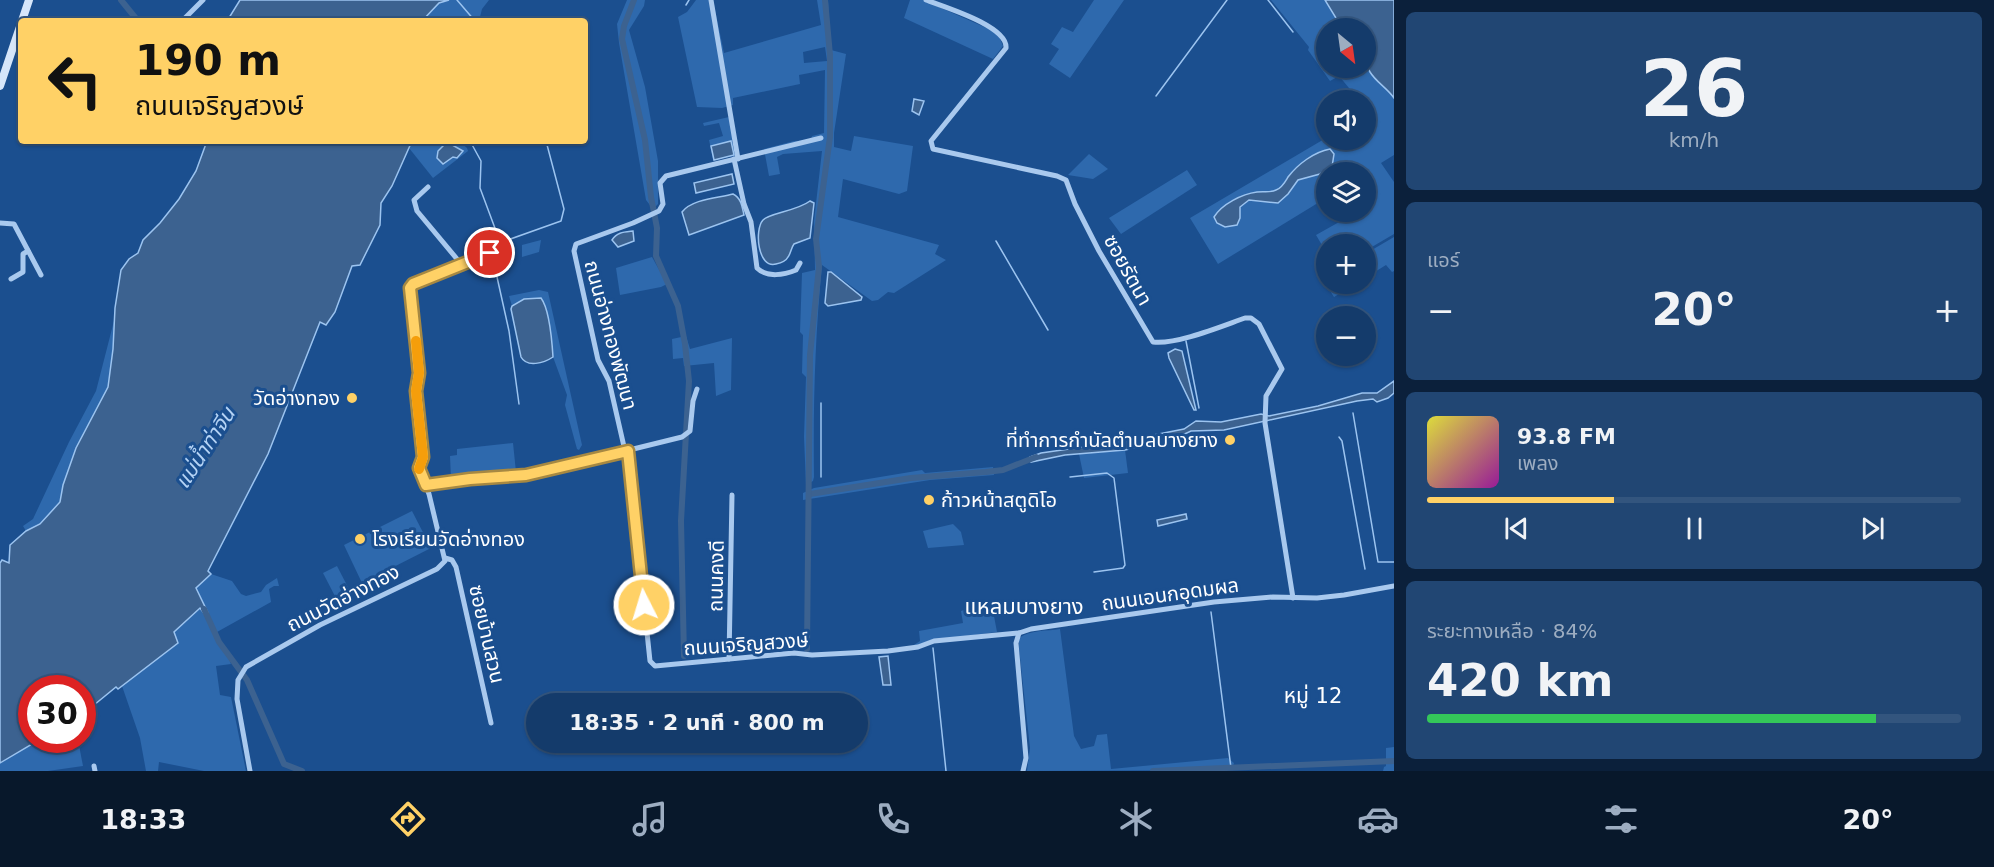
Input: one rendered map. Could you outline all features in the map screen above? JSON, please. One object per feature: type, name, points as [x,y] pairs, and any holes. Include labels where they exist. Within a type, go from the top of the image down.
[{"type":"main road","points":[[23,18],[29,0]]},
{"type":"main road","points":[[0,86],[18,33]]},
{"type":"street","points":[[185,18],[203,0]]},
{"type":"street","points":[[711,0],[725,73],[736,159],[744,204],[751,222],[757,268],[768,274],[781,274],[793,272],[800,263]]},
{"type":"street","name":"ซอยรัตนา","points":[[926,0],[990,27],[1002,35],[1007,44],[932,141],[933,149],[1057,176],[1066,180],[1075,204],[1100,251],[1153,342],[1160,343],[1195,335],[1245,318],[1254,320],[1282,369],[1266,396],[1265,423],[1293,598]]},
{"type":"street","name":"ถนนอ่างทองพัฒนา","points":[[627,451],[609,381],[596,352],[574,251],[576,244],[647,218],[659,211],[663,204],[660,187],[662,179],[821,138]]},
{"type":"street","points":[[428,188],[414,200],[417,211],[462,265]]},
{"type":"street","points":[[0,223],[14,224],[41,275]]},
{"type":"street","points":[[22,272],[23,254],[28,251]]},
{"type":"street","points":[[446,558],[426,485],[419,468],[423,457],[416,391],[419,373],[410,288],[413,284],[490,253]]},
{"type":"street","points":[[11,279],[36,264]]},
{"type":"street","points":[[426,485],[526,475],[685,436],[692,424],[693,401],[697,388]]},
{"type":"street","name":"ถนนเจริญสวงษ์","points":[[627,451],[652,664],[658,666],[794,653],[812,655],[888,651],[918,647],[934,641],[1019,633]]},
{"type":"street","name":"ถนนคงดี","points":[[729,658],[732,495]]},
{"type":"street","name":"ซอยบ้านสวน","points":[[446,558],[452,560],[456,567],[491,723]]},
{"type":"street","name":"ถนนวัดอ่างทอง","points":[[250,771],[237,699],[238,680],[246,667],[320,625],[437,569],[446,558]]},
{"type":"street","name":"ถนนเอนกอุดมผล","points":[[1019,633],[1031,629],[1214,602],[1273,597],[1306,599],[1394,586]]},
{"type":"street","points":[[1019,633],[1016,643],[1026,758],[1023,771]]},
{"type":"shaded area","points":[[449,0],[489,0],[482,9],[480,18],[425,18],[439,3]]},
{"type":"shaded area","points":[[627,0],[645,0],[644,6],[629,30],[645,87],[658,161],[658,204],[653,209],[646,200],[619,43],[617,24]]},
{"type":"shaded area","points":[[696,0],[713,0],[724,53],[821,25],[817,0],[828,0],[831,50],[846,54],[834,147],[851,151],[854,136],[913,146],[907,191],[899,194],[843,179],[838,217],[939,245],[935,254],[946,260],[894,293],[888,292],[878,300],[872,301],[822,265],[815,371],[814,477],[813,481],[806,485],[804,437],[806,377],[802,373],[803,335],[800,332],[802,273],[815,270],[814,221],[822,151],[783,154],[777,157],[780,174],[769,176],[764,149],[794,141],[811,140],[812,136],[824,133],[825,70],[799,75],[800,84],[733,98],[733,105],[722,108],[697,107],[678,17],[687,12]],"holes":[[[825,47],[827,61],[804,63],[803,52]]]},
{"type":"shaded area","points":[[910,0],[923,0],[989,29],[999,36],[1003,46],[993,59],[904,18]]},
{"type":"shaded area","points":[[1094,0],[1124,0],[1070,78],[1049,64],[1059,49],[1051,44],[1062,27],[1073,32]]},
{"type":"shaded area","points":[[1271,0],[1325,0],[1336,18],[1316,18],[1316,61],[1308,50],[1309,47]]},
{"type":"shaded area","points":[[1341,78],[1376,78],[1394,98],[1394,155],[1381,163],[1394,182],[1394,234],[1376,245],[1376,234],[1318,234],[1339,222],[1376,222],[1376,162],[1316,162],[1316,204],[1218,264],[1190,218],[1316,144],[1316,150],[1376,150],[1376,90],[1351,90]]},
{"type":"shaded area","points":[[729,117],[736,156],[713,159],[709,140],[723,136],[719,123],[704,126],[703,123]]},
{"type":"shaded area","points":[[411,144],[462,144],[468,151],[433,178],[409,148]]},
{"type":"shaded area","points":[[1089,154],[1108,169],[1093,179],[1068,175]]},
{"type":"shaded area","points":[[1187,170],[1197,185],[1121,234],[1109,218]]},
{"type":"shaded area","points":[[1394,237],[1394,271],[1392,272],[1386,265],[1376,271],[1376,248]]},
{"type":"shaded area","points":[[541,240],[539,252],[522,257],[522,245]]},
{"type":"shaded area","points":[[652,257],[667,284],[620,295],[616,268]]},
{"type":"shaded area","points":[[539,290],[548,292],[582,445],[579,450],[565,405],[567,395],[553,357],[544,302],[524,299],[512,306],[509,296]]},
{"type":"shaded area","points":[[115,317],[108,387],[76,448],[63,485],[60,502],[40,524],[26,531],[23,526],[33,519],[96,391]]},
{"type":"shaded area","points":[[686,336],[690,349],[732,338],[731,390],[716,396],[714,363],[684,366],[683,358],[673,359],[672,339]]},
{"type":"shaded area","points":[[513,443],[516,472],[451,479],[450,456],[457,455],[457,449]]},
{"type":"shaded area","points":[[1125,450],[1128,473],[1084,478],[1079,454]]},
{"type":"shaded area","points":[[993,467],[994,475],[930,480],[803,500],[803,493],[814,488],[922,470],[925,473]]},
{"type":"shaded area","points":[[412,511],[431,548],[362,583],[344,545]]},
{"type":"shaded area","points":[[953,524],[961,532],[964,545],[928,548],[923,531]]},
{"type":"shaded area","points":[[337,566],[352,595],[338,602],[323,573]]},
{"type":"shaded area","points":[[211,574],[232,581],[241,594],[246,596],[261,592],[266,585],[277,578],[279,586],[269,589],[271,602],[217,632],[231,664],[216,666],[220,695],[231,697],[246,771],[204,771],[159,762],[158,771],[146,771],[140,738],[122,686],[178,643],[174,632],[200,607],[196,588]]},
{"type":"shaded area","points":[[965,602],[984,603],[986,612],[993,611],[997,632],[914,645],[920,641],[919,631],[963,623],[961,611],[967,609]]},
{"type":"shaded area","points":[[1060,629],[1074,736],[1081,749],[1094,746],[1097,735],[1107,734],[1111,769],[1228,758],[1234,763],[1232,770],[1027,771],[1030,748],[1019,638],[1033,632]]},
{"type":"shaded area","points":[[1394,747],[1394,771],[1383,771],[1386,766],[1386,748]]},
{"type":"shaded area","points":[[18,752],[80,753],[83,766],[48,771],[0,771],[0,763]]},
{"type":"water","points":[[240,0],[449,0],[439,3],[425,18],[229,18]]},
{"type":"water","points":[[1325,0],[1394,0],[1394,98],[1374,78],[1376,78],[1376,18],[1336,18]]},
{"type":"water","points":[[914,99],[924,101],[919,115],[912,111]]},
{"type":"water","points":[[731,141],[734,155],[714,160],[711,146]]},
{"type":"water","name":"แม่น้ำท่าจีน","points":[[206,144],[411,144],[392,186],[381,203],[380,225],[360,265],[352,266],[335,312],[326,325],[320,322],[268,454],[208,571],[211,574],[196,588],[208,613],[206,616],[200,608],[174,632],[178,643],[96,703],[96,675],[18,675],[18,752],[0,763],[0,563],[2,560],[9,563],[10,545],[26,531],[40,524],[60,502],[63,485],[76,448],[108,387],[121,270],[129,259],[138,253],[143,240],[179,199],[196,171]]},
{"type":"water","points":[[445,144],[451,144],[463,151],[457,158],[453,157],[443,164],[437,158],[438,151]]},
{"type":"water","points":[[1331,150],[1334,154],[1333,162],[1316,162],[1316,175],[1298,180],[1278,203],[1249,200],[1240,207],[1240,218],[1237,225],[1225,227],[1217,223],[1214,217],[1227,204],[1251,193],[1278,189],[1301,163],[1318,153]]},
{"type":"water","points":[[732,174],[734,184],[696,193],[694,183]]},
{"type":"water","points":[[733,194],[742,205],[744,215],[689,235],[682,212],[686,208],[692,204]]},
{"type":"water","points":[[810,201],[814,203],[810,238],[794,244],[783,262],[770,264],[765,261],[758,240],[763,220]]},
{"type":"water","points":[[633,231],[634,241],[618,247],[612,240],[618,234]]},
{"type":"water","points":[[828,272],[862,297],[861,300],[828,306],[825,303]]},
{"type":"water","points":[[541,298],[548,318],[553,357],[541,363],[531,363],[521,357],[511,309],[524,299]]},
{"type":"water","points":[[1175,349],[1182,351],[1196,410],[1169,358],[1168,353]]},
{"type":"water","points":[[1394,381],[1394,393],[1377,402],[1373,399],[1357,401],[1224,430],[1191,431],[1176,438],[1125,450],[1065,455],[1031,462],[1030,457],[1041,453],[1118,442],[1184,429],[1196,421],[1221,422],[1261,414],[1269,416],[1318,406],[1362,393],[1377,393]]},
{"type":"water","points":[[1186,514],[1187,519],[1158,526],[1157,520]]},
{"type":"water","points":[[888,656],[891,685],[883,685],[879,657]]},
{"type":"waterway","points":[[121,0],[136,18]]},
{"type":"waterway","points":[[457,0],[472,18]]},
{"type":"waterway","points":[[634,0],[624,26],[622,39],[645,140],[657,228],[656,256],[678,306],[689,381],[681,521],[684,656]]},
{"type":"waterway","points":[[686,5],[689,0]]},
{"type":"waterway","points":[[807,649],[810,355],[819,267],[816,239],[830,137],[830,55],[825,0]]},
{"type":"waterway","points":[[1156,96],[1227,0]]},
{"type":"waterway","points":[[1268,0],[1293,32]]},
{"type":"waterway","points":[[472,144],[481,161],[480,188],[502,242],[561,221],[564,209],[547,144]]},
{"type":"waterway","points":[[996,241],[1048,330]]},
{"type":"waterway","points":[[493,259],[509,331],[519,404]]},
{"type":"waterway","points":[[1186,341],[1199,408]]},
{"type":"waterway","points":[[821,403],[821,477]]},
{"type":"waterway","points":[[1353,413],[1378,562],[1394,562]]},
{"type":"waterway","points":[[1339,437],[1342,441],[1365,569]]},
{"type":"waterway","points":[[810,494],[911,478],[1003,470],[1036,457]]},
{"type":"waterway","points":[[1070,477],[1107,473],[1114,478],[1125,565],[1123,568],[1094,572]]},
{"type":"waterway","points":[[204,609],[219,642],[247,680],[284,764],[302,771]]},
{"type":"waterway","points":[[1211,612],[1231,768]]},
{"type":"waterway","points":[[933,648],[946,771]]},
{"type":"waterway","points":[[1153,771],[1394,761]]},
{"type":"slow traffic","points":[[416,341],[419,373],[416,391],[423,457],[419,469]]},
{"type":"place","name":"วัดอ่างทอง","points":[[352,398]]},
{"type":"place","name":"ที่ทำการกำนัลตำบลบางยาง","points":[[1230,440]]},
{"type":"place","name":"ก้าวหน้าสตูดิโอ","points":[[929,500]]},
{"type":"place","name":"โรงเรียนวัดอ่างทอง","points":[[360,539]]},
{"type":"district","name":"แหลมบางยาง","points":[[1024,606]]},
{"type":"district","name":"หมู่ 12","points":[[1313,696]]},
{"type":"route","points":[[490,253],[413,284],[410,288],[419,373],[416,391],[423,457],[419,468],[426,485],[526,475],[628,451],[633,481],[644,605]]}]
